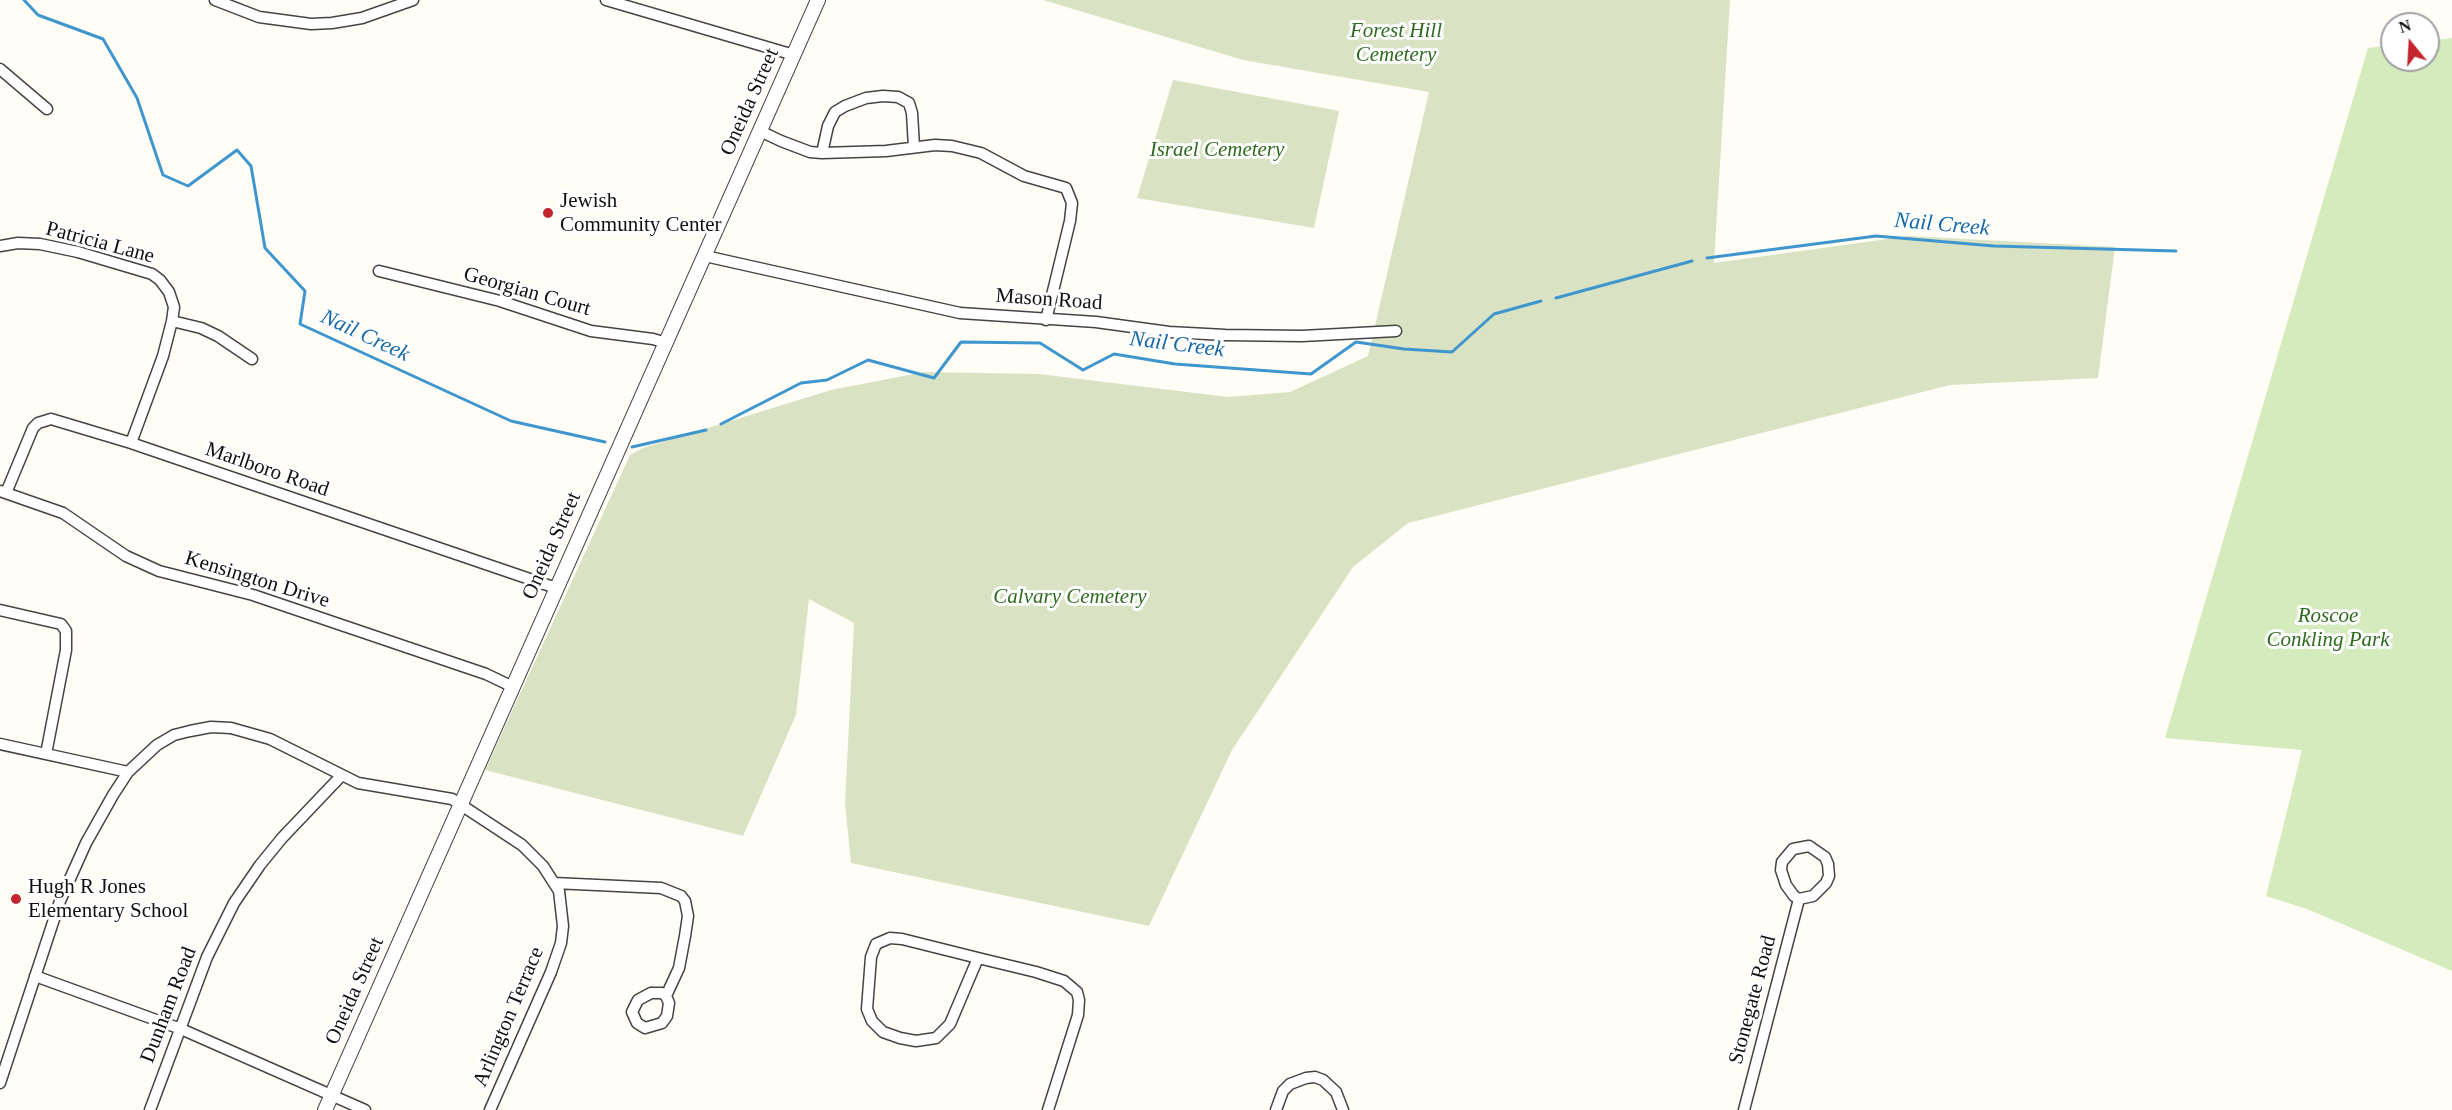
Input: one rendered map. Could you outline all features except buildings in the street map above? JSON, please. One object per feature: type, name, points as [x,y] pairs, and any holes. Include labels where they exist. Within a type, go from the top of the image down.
[{"type":"street","points":[[215,0],[259,17],[311,24],[362,18],[413,0]]},
{"type":"street","points":[[606,0],[794,55]]},
{"type":"street","name":"Oneida Street","points":[[325,1110],[818,0]]},
{"type":"street","points":[[0,69],[47,109]]},
{"type":"street","points":[[822,153],[828,126],[835,112],[866,98],[884,96],[897,97],[909,103],[912,113],[914,147]]},
{"type":"street","points":[[760,131],[810,152],[886,151],[914,147],[952,146],[969,149],[1024,176],[1066,188],[1072,203],[1070,221],[1046,320]]},
{"type":"street","name":"Patricia Lane","points":[[0,246],[18,243],[40,244],[78,252],[152,274],[160,280],[172,298],[172,321],[163,356],[131,443]]},
{"type":"street","name":"Mason Road","points":[[705,256],[960,313],[1096,322],[1169,332],[1225,335],[1302,336],[1396,331]]},
{"type":"street","name":"Georgian Court","points":[[379,271],[500,301],[591,331],[666,343]]},
{"type":"street","points":[[172,321],[201,328],[218,336],[252,359]]},
{"type":"street","name":"Marlboro Road","points":[[3,492],[27,439],[38,423],[51,419],[131,443],[556,588]]},
{"type":"street","name":"Kensington Drive","points":[[3,492],[63,513],[126,556],[159,571],[253,595],[486,674],[513,687]]},
{"type":"street","points":[[0,610],[61,624],[66,631],[66,650],[46,754]]},
{"type":"street","name":"Arlington Terrace","points":[[0,1083],[60,901],[86,843],[128,772],[157,745],[174,735],[211,727],[231,728],[270,739],[342,776],[377,787],[452,799],[522,844],[537,858],[554,883],[562,909],[561,944],[551,972],[490,1110]]},
{"type":"street","points":[[0,744],[128,772]]},
{"type":"street","name":"Dunham Road","points":[[150,1110],[207,957],[234,903],[282,838],[342,776]]},
{"type":"street","points":[[1809,846],[1825,857],[1829,876],[1826,883],[1813,896],[1799,899],[1794,897],[1786,885],[1781,870],[1782,862],[1793,849],[1809,846]]},
{"type":"street","points":[[554,883],[661,888],[681,896],[685,901],[688,916],[686,936],[679,968],[666,996]]},
{"type":"street","name":"Stonegate Road","points":[[1744,1110],[1799,899]]},
{"type":"street","points":[[978,958],[950,1024],[936,1038],[916,1041],[900,1038],[883,1032],[872,1021],[867,1009],[871,957],[876,944],[890,938],[902,939],[1036,972],[1064,981],[1077,992],[1079,1008],[1048,1110]]},
{"type":"street","points":[[35,976],[181,1029],[365,1110]]},
{"type":"street","points":[[1276,1110],[1283,1091],[1290,1084],[1306,1077],[1323,1080],[1336,1092],[1343,1110]]},
{"type":"green space","name":"Calvary Cemetery","points":[[1043,0],[1730,0],[1714,263],[1909,236],[2115,247],[2098,378],[1950,385],[1408,523],[1353,567],[1232,750],[1149,926],[851,863],[845,803],[854,623],[809,599],[796,715],[743,836],[485,770],[630,455],[643,448],[831,390],[924,372],[1039,374],[1228,397],[1290,392],[1368,356],[1429,92],[1243,60]]},
{"type":"green space","name":"Roscoe Conkling Park","points":[[2452,38],[2452,971],[2307,909],[2266,896],[2302,750],[2165,738],[2368,48],[2380,46],[2380,72],[2440,72],[2440,40]]},
{"type":"green space","name":"Israel Cemetery","points":[[1173,80],[1339,111],[1314,228],[1137,198]]},
{"type":"waterway","name":"Nail Creek","points":[[24,0],[38,15],[103,39],[137,98],[163,175],[188,186],[237,150],[251,166],[265,248],[305,291],[300,324],[511,421],[605,442]]},
{"type":"waterway","name":"Nail Creek","points":[[1707,258],[1876,236],[1994,246],[2176,251]]},
{"type":"waterway","name":"Nail Creek","points":[[1556,298],[1692,261]]},
{"type":"waterway","name":"Nail Creek","points":[[721,424],[801,383],[827,380],[868,360],[934,378],[961,342],[1040,343],[1083,370],[1114,354],[1175,364],[1311,374],[1356,342],[1404,349],[1452,352],[1494,314],[1541,301]]},
{"type":"waterway","name":"Nail Creek","points":[[632,447],[706,430]]},
{"type":"place","name":"Jewish Community Center","points":[[548,213]]},
{"type":"place","name":"Hugh R Jones Elementary School","points":[[16,899]]},
{"type":"park label","name":"Forest Hill Cemetery","points":[[1396,43]]}]
